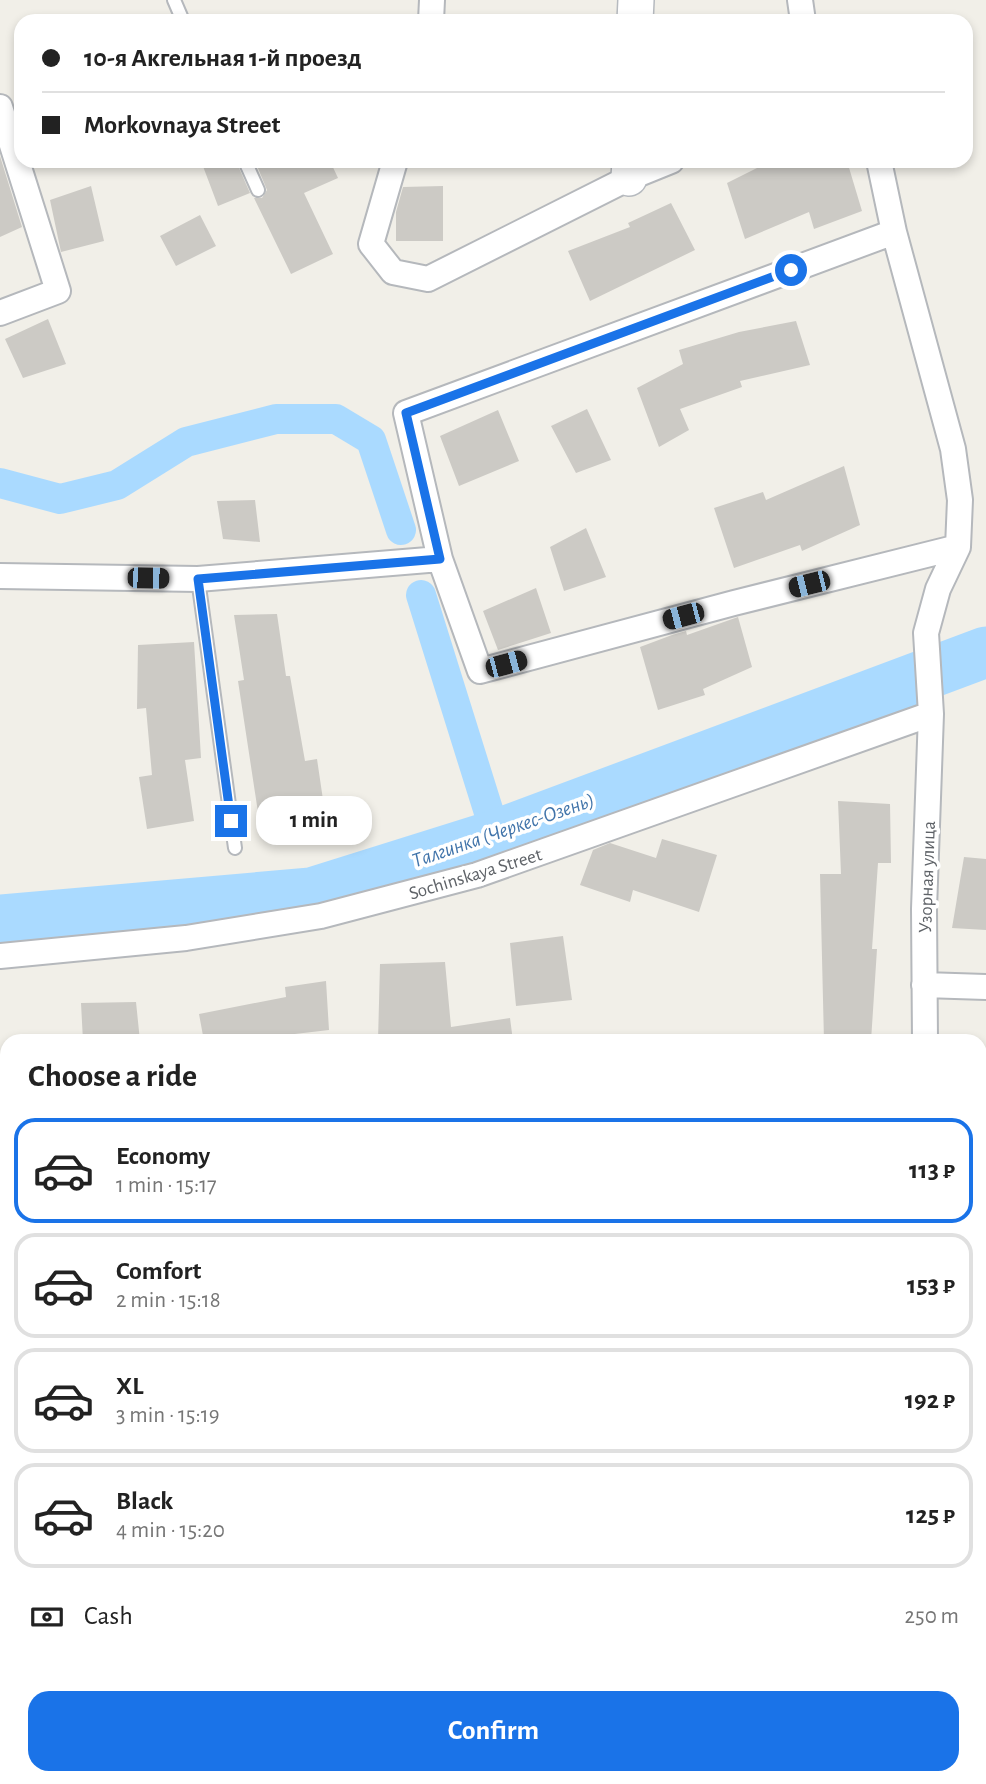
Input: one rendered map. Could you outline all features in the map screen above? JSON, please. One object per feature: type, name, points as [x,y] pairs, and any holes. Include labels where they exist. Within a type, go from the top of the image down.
[{"type":"street","points":[[0,107],[14,151]]},
{"type":"street","points":[[0,313],[58,291],[19,168]]},
{"type":"street","points":[[393,168],[371,244],[393,272],[428,279],[629,170]]},
{"type":"street","points":[[880,168],[894,232],[953,449],[960,500],[958,547],[721,606],[480,671],[440,559],[406,413],[894,232]]},
{"type":"street","name":"Узорная улица","points":[[925,1034],[924,909],[931,714],[926,633],[938,589],[958,547]]},
{"type":"street","points":[[0,576],[198,579],[440,559]]},
{"type":"street","name":"Sochinskaya Street","points":[[0,956],[186,938],[321,916],[477,875],[931,714]]},
{"type":"street","points":[[924,985],[986,987]]},
{"type":"lane","points":[[248,168],[258,190]]},
{"type":"lane","points":[[198,579],[235,848]]},
{"type":"building","points":[[0,156],[22,227],[0,237]]},
{"type":"building","points":[[204,168],[239,168],[250,193],[218,206]]},
{"type":"building","points":[[258,168],[333,168],[338,178],[304,193],[333,254],[291,274],[254,198],[262,198],[267,190]]},
{"type":"building","points":[[757,168],[849,168],[862,211],[814,229],[809,212],[745,239],[727,183]]},
{"type":"building","points":[[91,186],[104,241],[61,252],[50,200]]},
{"type":"building","points":[[443,186],[443,241],[396,241],[396,212],[403,187]]},
{"type":"building","points":[[671,203],[695,250],[590,301],[568,251],[630,227],[628,223]]},
{"type":"building","points":[[200,215],[216,246],[176,266],[160,236]]},
{"type":"building","points":[[48,319],[66,364],[23,378],[5,339]]},
{"type":"building","points":[[796,321],[810,365],[740,381],[742,387],[680,409],[689,430],[659,447],[637,388],[683,364],[679,350],[739,332]]},
{"type":"building","points":[[587,409],[611,460],[576,473],[551,426]]},
{"type":"building","points":[[498,410],[519,461],[459,486],[440,436]]},
{"type":"building","points":[[844,466],[860,525],[802,551],[800,545],[734,568],[714,508],[763,492],[766,500]]},
{"type":"building","points":[[255,500],[260,542],[223,539],[217,501]]},
{"type":"building","points":[[586,528],[606,577],[564,591],[550,547]]},
{"type":"building","points":[[536,588],[551,633],[498,650],[483,611]]},
{"type":"building","points":[[277,614],[286,676],[290,676],[305,761],[317,759],[326,820],[261,832],[238,681],[244,680],[234,615]]},
{"type":"building","points":[[738,617],[752,667],[703,689],[705,695],[658,710],[640,647],[686,631],[687,635]]},
{"type":"building","points":[[194,642],[201,758],[185,760],[194,821],[147,829],[139,777],[152,775],[146,708],[137,709],[138,645]]},
{"type":"building","points":[[838,801],[890,804],[891,863],[878,863],[872,949],[877,949],[871,1034],[824,1034],[820,874],[841,874]]},
{"type":"building","points":[[662,839],[717,855],[699,912],[633,890],[630,902],[580,885],[593,850],[610,843],[656,858]]},
{"type":"building","points":[[964,857],[986,859],[986,930],[952,928]]},
{"type":"building","points":[[563,936],[572,1000],[516,1006],[510,943]]},
{"type":"building","points":[[445,962],[451,1027],[510,1018],[512,1034],[378,1034],[380,964]]},
{"type":"building","points":[[326,981],[329,1030],[295,1034],[203,1034],[199,1014],[286,997],[285,987]]},
{"type":"building","points":[[136,1002],[139,1034],[83,1034],[81,1003]]},
{"type":"waterway","points":[[0,483],[60,499],[117,485],[186,442],[276,419],[336,419],[371,440],[401,530]]},
{"type":"waterway","points":[[421,595],[496,835]]},
{"type":"waterway","name":"Талгинка (Черкес-Озень)","points":[[0,920],[311,893],[496,835],[986,652]]},
{"type":"route","points":[[231,821],[198,579],[440,559],[406,413],[791,270]]}]
